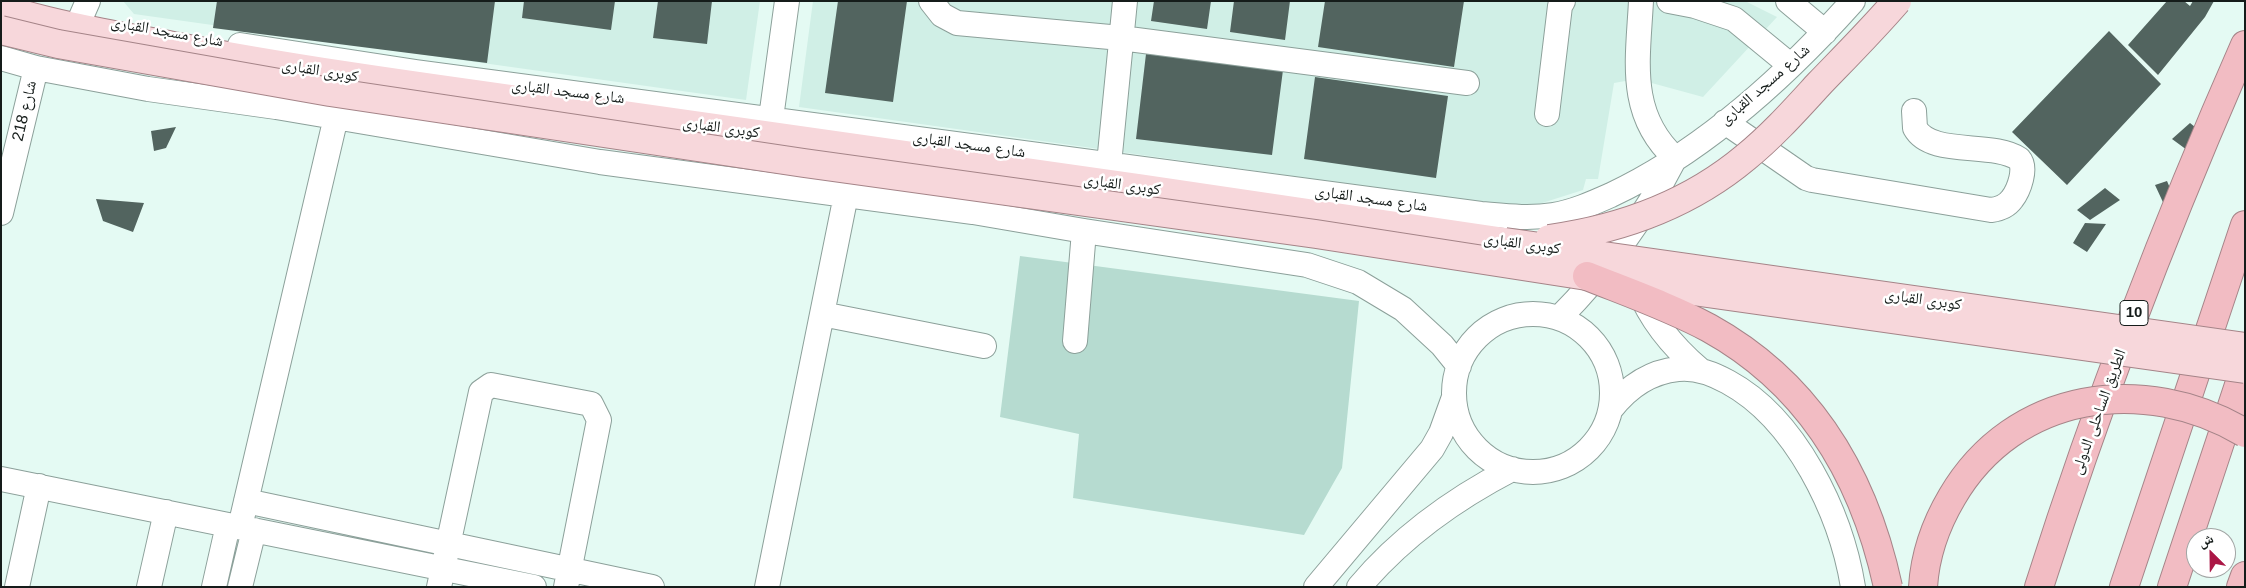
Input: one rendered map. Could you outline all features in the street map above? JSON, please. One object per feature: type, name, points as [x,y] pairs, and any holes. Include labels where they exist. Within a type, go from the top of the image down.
[{"type":"highway","name":"الطريق الساحلى الدولى","points":[[2040,587],[2086,444],[2144,286],[2209,126],[2245,45]]},
{"type":"highway","points":[[2124,587],[2245,224]]},
{"type":"highway","points":[[1587,276],[1708,327],[1755,358],[1797,397],[1821,426],[1846,466],[1868,517],[1888,587]]},
{"type":"highway","points":[[2172,587],[2245,368]]},
{"type":"highway","points":[[1923,587],[1932,543],[1945,510],[1960,484],[1990,448],[2030,421],[2074,404],[2124,398],[2177,404],[2202,412],[2245,433]]},
{"type":"highway","points":[[2109,587],[2144,526]]},
{"type":"highway","points":[[2241,587],[2245,576]]},
{"type":"main road","points":[[1505,242],[1579,235],[1616,226],[1668,206],[1717,179],[1747,157],[1774,132],[1897,1]]},
{"type":"main road","name":"كوبرى القبارى","points":[[1,8],[47,21],[110,35],[396,84],[972,163],[1505,242],[2245,348]]},
{"type":"main road","name":"كوبرى القبارى","points":[[1,30],[58,44],[330,92],[804,163],[1316,234],[1587,276],[2245,368]]},
{"type":"street","name":"شارع مسجد القبارى","points":[[19,1],[85,9],[232,44],[416,72],[1481,214],[1532,217],[1554,215],[1600,200],[1649,175],[1675,158],[1724,122],[1790,65],[1825,32],[1853,1]]},
{"type":"street","points":[[771,118],[787,1]]},
{"type":"street","points":[[932,1],[942,15],[957,23],[1122,38],[1467,83]]},
{"type":"street","points":[[1109,164],[1125,1]]},
{"type":"street","points":[[1547,114],[1560,6],[1563,1]]},
{"type":"street","points":[[1560,318],[1584,294],[1626,240],[1644,214],[1675,158],[1662,146],[1650,129],[1637,79],[1641,1]]},
{"type":"street","points":[[1668,1],[1702,8],[1734,19],[1790,65]]},
{"type":"street","points":[[1788,1],[1825,32]]},
{"type":"street","points":[[1,58],[36,68],[148,89],[336,117],[600,162],[973,212],[1282,261],[1333,272],[1373,290],[1404,309],[1442,344],[1459,366]]},
{"type":"street","name":"شارع 218","points":[[1,213],[36,68]]},
{"type":"street","points":[[1724,122],[1806,178],[1812,180],[1991,210],[2003,207],[2012,199],[2023,171],[2019,159],[1992,151],[1927,141],[1915,128],[1914,111]]},
{"type":"street","points":[[214,587],[240,527],[336,117]]},
{"type":"street","points":[[767,587],[846,195]]},
{"type":"street","points":[[1074,341],[1084,231]]},
{"type":"street","points":[[1626,240],[1634,278],[1650,313],[1672,344],[1700,370]]},
{"type":"street","points":[[822,314],[984,346]]},
{"type":"street","points":[[1529,314],[1560,318],[1587,334],[1602,354],[1611,376],[1613,392],[1611,409],[1606,424],[1598,438],[1588,451],[1575,461],[1560,468],[1544,472],[1512,469],[1490,459],[1471,442],[1462,429],[1456,414],[1454,397],[1455,381],[1459,366],[1475,340],[1499,321],[1529,314]]},
{"type":"street","points":[[1611,409],[1631,387],[1657,374],[1671,370],[1700,370],[1718,377],[1752,397],[1767,410],[1791,441],[1816,481],[1828,505],[1846,557],[1853,587]]},
{"type":"street","points":[[441,578],[482,392],[485,388],[496,386],[591,404],[599,420],[568,578]]},
{"type":"street","points":[[1316,587],[1432,449],[1441,433],[1454,397]]},
{"type":"street","points":[[1358,587],[1385,558],[1432,518],[1464,496],[1512,469]]},
{"type":"street","points":[[1,479],[240,527],[441,578],[534,587]]},
{"type":"street","points":[[17,587],[39,486]]},
{"type":"street","points":[[246,501],[448,544],[568,578],[652,587]]},
{"type":"street","points":[[148,587],[166,512]]},
{"type":"street","points":[[240,527],[240,587]]},
{"type":"shaded area","points":[[123,1],[760,1],[746,100],[134,14]]},
{"type":"shaded area","points":[[813,1],[1745,1],[1777,17],[1703,97],[1637,79],[1614,83],[1598,179],[1586,179],[1583,190],[1539,204],[1507,206],[799,107]]},
{"type":"shaded area","points":[[1020,256],[1359,301],[1342,468],[1304,535],[1073,498],[1079,434],[1000,417]]},
{"type":"building","points":[[217,1],[495,1],[487,63],[213,28]]},
{"type":"building","points":[[524,1],[615,1],[611,30],[522,18]]},
{"type":"building","points":[[658,1],[712,1],[707,44],[653,38]]},
{"type":"building","points":[[838,1],[907,1],[893,102],[825,93]]},
{"type":"building","points":[[1154,1],[1211,1],[1207,29],[1151,21]]},
{"type":"building","points":[[1234,1],[1290,1],[1285,40],[1230,32]]},
{"type":"building","points":[[1325,1],[1464,1],[1454,67],[1318,47]]},
{"type":"building","points":[[2167,1],[2184,1],[2190,6],[2193,1],[2214,1],[2205,17],[2158,75],[2128,45]]},
{"type":"building","points":[[2109,31],[2161,84],[2067,185],[2012,132]]},
{"type":"building","points":[[1146,54],[1283,70],[1272,155],[1136,139]]},
{"type":"building","points":[[1315,77],[1448,96],[1436,178],[1304,159]]},
{"type":"building","points":[[2190,123],[2200,131],[2187,150],[2172,139]]},
{"type":"building","points":[[176,127],[166,148],[154,151],[151,131]]},
{"type":"building","points":[[2167,181],[2175,200],[2168,213],[2155,185]]},
{"type":"building","points":[[2105,188],[2120,200],[2090,220],[2077,210]]},
{"type":"building","points":[[96,199],[144,203],[133,232],[103,221]]},
{"type":"building","points":[[2085,223],[2106,224],[2087,252],[2073,243]]}]
